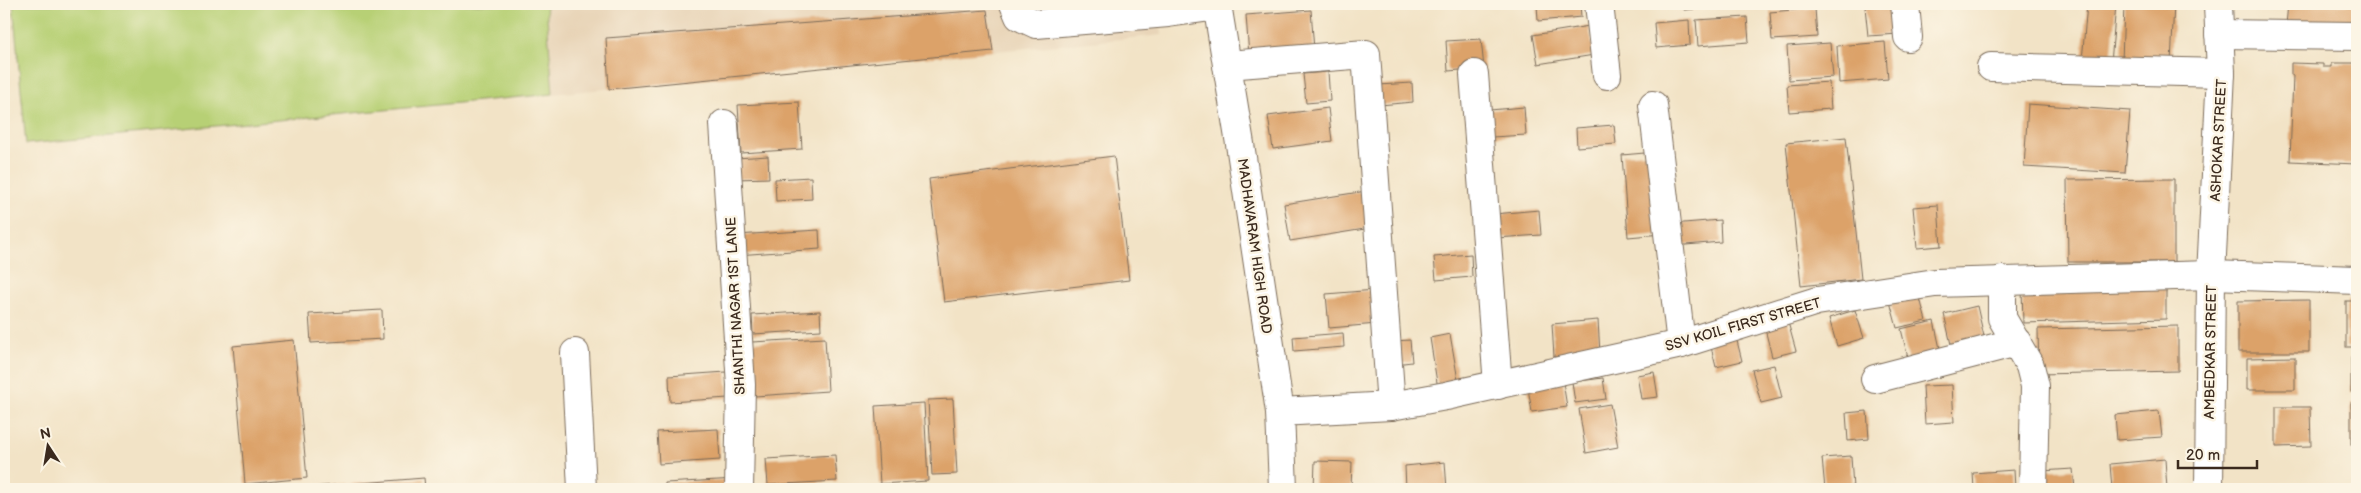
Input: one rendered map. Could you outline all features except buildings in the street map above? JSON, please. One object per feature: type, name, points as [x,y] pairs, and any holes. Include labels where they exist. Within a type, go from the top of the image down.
[{"type":"street","points":[[1014,4],[1018,16],[1036,24],[1168,13],[1217,5]]},
{"type":"street","points":[[1599,4],[1607,75]]},
{"type":"street","points":[[1905,4],[1908,37]]},
{"type":"street","name":"ASHOKAR STREET","points":[[2211,275],[2221,73],[2218,4]]},
{"type":"street","name":"MADHAVARAM HIGH ROAD","points":[[1217,5],[1280,412],[1284,489]]},
{"type":"street","points":[[2219,34],[2357,36]]},
{"type":"street","points":[[1227,65],[1366,54],[1391,406]]},
{"type":"street","points":[[1991,67],[2221,73]]},
{"type":"street","points":[[1474,74],[1498,385]]},
{"type":"street","points":[[1653,105],[1681,344]]},
{"type":"street","name":"SHANTHI NAGAR 1ST LANE","points":[[724,124],[741,385],[739,489]]},
{"type":"street","name":"SSV KOIL FIRST STREET","points":[[1280,412],[1391,406],[1498,385],[1681,344],[1817,301],[1935,283],[2211,275],[2357,280]]},
{"type":"street","name":"AMBEDKAR STREET","points":[[2209,489],[2211,275]]},
{"type":"street","points":[[2002,280],[2002,318],[2030,366],[2034,386],[2033,489]]},
{"type":"street","points":[[1875,379],[2017,342]]},
{"type":"street","points":[[575,353],[582,489]]},
{"type":"shaded area","points":[[546,4],[1158,4],[1162,35],[553,94]]},
{"type":"green space","points":[[13,4],[546,4],[553,94],[26,144]]}]
